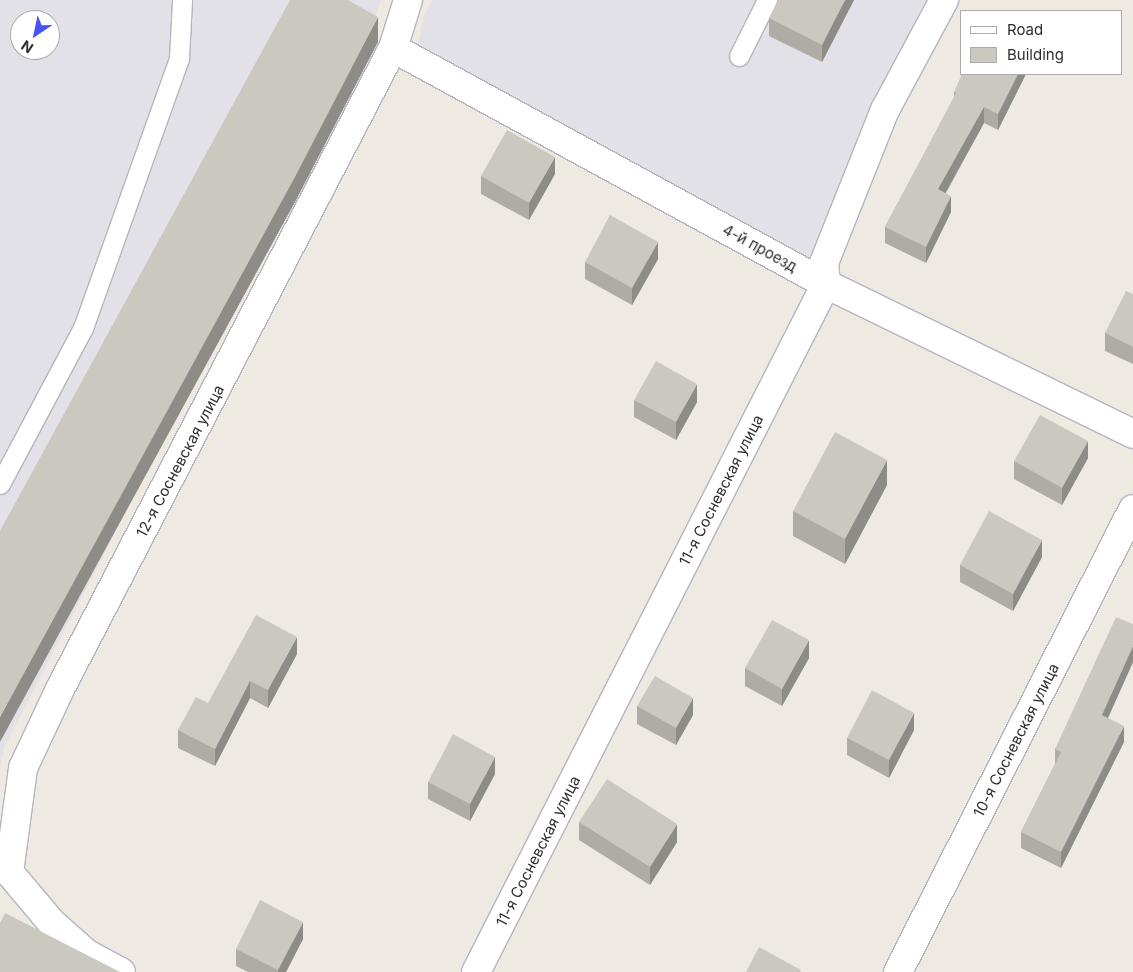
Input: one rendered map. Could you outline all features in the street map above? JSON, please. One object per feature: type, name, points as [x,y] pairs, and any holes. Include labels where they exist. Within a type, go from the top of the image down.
[{"type":"street","name":"12-я Сосневская улица","points":[[121,972],[87,954],[51,922],[9,872],[23,768],[65,680],[393,48],[408,0]]},
{"type":"street","name":"11-я Сосневская улица","points":[[476,972],[826,284],[824,264],[885,110],[944,0]]},
{"type":"street","name":"4-й проезд","points":[[393,48],[826,284],[1133,434]]},
{"type":"street","name":"10-я Сосневская улица","points":[[898,972],[1133,509]]},
{"type":"lane","points":[[0,484],[83,328],[179,58],[182,0]]},
{"type":"lane","points":[[739,56],[767,0]]},
{"type":"shaded area","points":[[0,0],[381,0],[364,50],[5,746],[0,767]]},
{"type":"shaded area","points":[[432,0],[937,0],[814,271],[415,60],[423,18]]},
{"type":"building","points":[[290,0],[348,0],[378,17],[295,177],[0,717],[0,531]]},
{"type":"building","points":[[778,0],[845,0],[822,45],[769,18]]},
{"type":"building","points":[[962,75],[1018,75],[998,114],[984,107],[938,189],[951,196],[926,247],[885,227],[956,93],[954,92]]},
{"type":"building","points":[[507,130],[555,157],[529,203],[481,176]]},
{"type":"building","points":[[610,215],[658,242],[632,288],[585,262]]},
{"type":"building","points":[[1126,291],[1133,294],[1133,347],[1105,333]]},
{"type":"building","points":[[656,361],[697,384],[676,422],[634,400]]},
{"type":"building","points":[[1040,415],[1088,441],[1062,488],[1014,461]]},
{"type":"building","points":[[835,432],[887,460],[845,539],[793,511]]},
{"type":"building","points":[[989,511],[1042,540],[1013,594],[960,565]]},
{"type":"building","points":[[256,615],[297,637],[268,690],[250,681],[215,749],[178,730],[196,697],[208,703]]},
{"type":"building","points":[[1116,617],[1133,624],[1133,646],[1102,715],[1124,726],[1061,852],[1021,832],[1061,752],[1055,749]]},
{"type":"building","points":[[772,620],[809,640],[782,689],[745,668]]},
{"type":"building","points":[[655,676],[693,698],[676,728],[637,706]]},
{"type":"building","points":[[872,690],[914,713],[889,760],[847,738]]},
{"type":"building","points":[[453,734],[495,757],[470,804],[428,782]]},
{"type":"building","points":[[607,779],[677,824],[650,867],[579,822]]},
{"type":"building","points":[[260,900],[303,922],[278,970],[236,949]]},
{"type":"building","points":[[5,913],[120,972],[0,972],[0,923]]},
{"type":"building","points":[[759,947],[801,970],[800,972],[746,972]]}]
